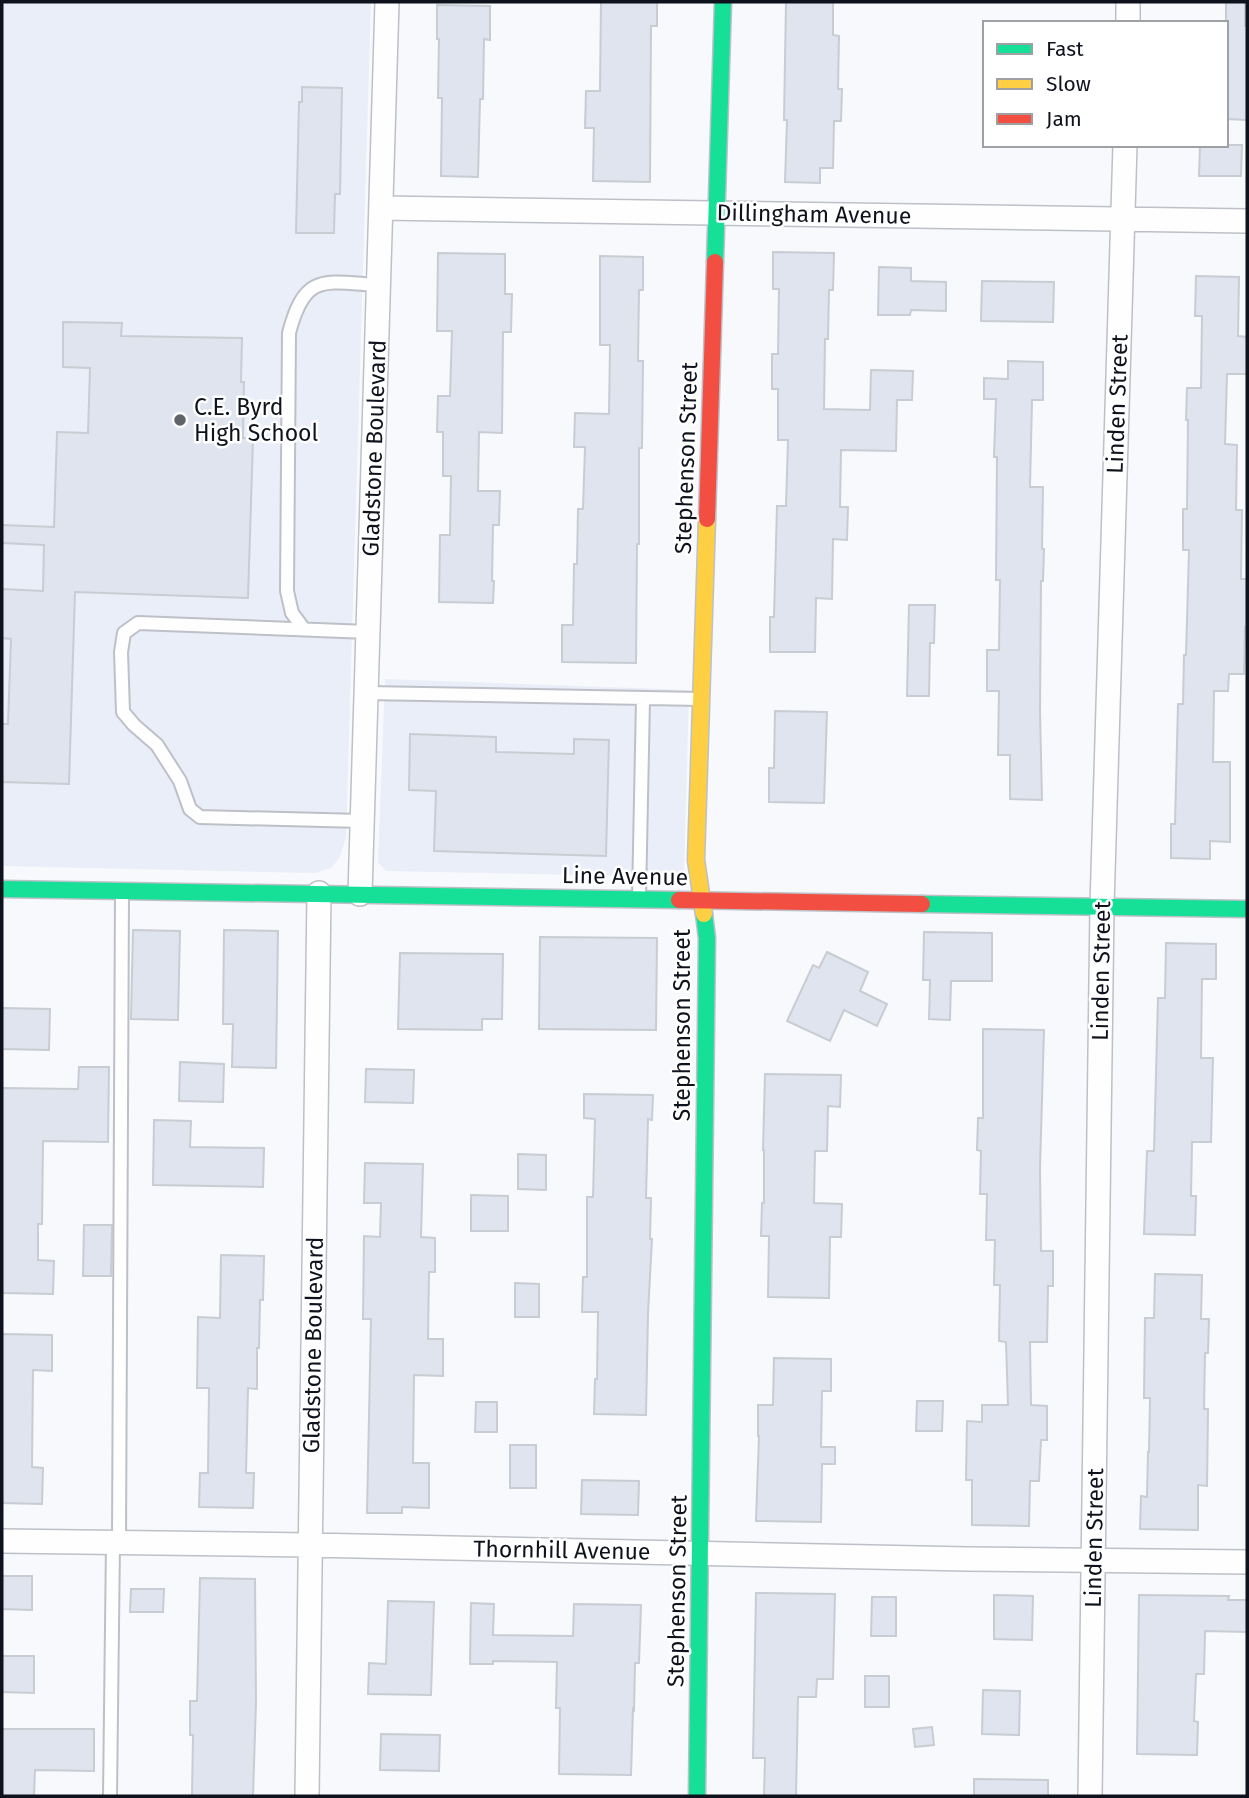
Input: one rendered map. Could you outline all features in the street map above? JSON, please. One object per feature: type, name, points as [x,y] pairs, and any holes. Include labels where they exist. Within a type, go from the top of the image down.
[{"type":"street","name":"Gladstone Boulevard","points":[[360,894],[387,2]]},
{"type":"street","name":"Stephenson Street","points":[[696,1796],[707,938],[696,860],[723,2]]},
{"type":"street","points":[[1128,2],[1128,21]]},
{"type":"street","name":"Linden Street","points":[[1090,1796],[1102,906],[1125,147]]},
{"type":"street","name":"Dillingham Avenue","points":[[382,208],[1247,221]]},
{"type":"street","name":"Line Avenue","points":[[2,888],[1247,909]]},
{"type":"street","name":"Gladstone Boulevard","points":[[307,1796],[319,893]]},
{"type":"street","name":"Thornhill Avenue","points":[[2,1541],[1247,1562]]},
{"type":"lane","points":[[304,629],[292,613],[287,591],[289,333],[295,311],[307,291],[327,282],[379,285]]},
{"type":"lane","points":[[362,821],[200,817],[190,809],[180,781],[157,745],[123,712],[121,652],[124,633],[138,624],[368,632]]},
{"type":"lane","points":[[366,693],[701,699]]},
{"type":"lane","points":[[639,899],[643,699]]},
{"type":"lane","points":[[110,1796],[116,1542],[122,890]]},
{"type":"shaded area","name":"C.E. Byrd High School","points":[[2,2],[371,2],[346,837],[340,857],[331,868],[315,873],[2,866]]},
{"type":"shaded area","points":[[385,679],[689,690],[684,877],[386,871],[378,862]]},
{"type":"building","points":[[601,2],[657,2],[657,26],[651,26],[650,182],[593,181],[594,128],[585,128],[586,91],[600,91]]},
{"type":"building","points":[[786,2],[833,2],[833,35],[839,36],[838,89],[842,89],[841,121],[834,121],[833,168],[820,168],[820,183],[785,182]]},
{"type":"building","points":[[1226,2],[1245,2],[1247,120],[1228,119]]},
{"type":"building","points":[[437,5],[490,6],[490,40],[484,39],[478,177],[441,176],[442,98],[438,98]]},
{"type":"building","points":[[302,87],[342,88],[340,194],[335,194],[334,233],[296,233],[299,102],[302,102]]},
{"type":"building","points":[[1242,145],[1241,176],[1199,176],[1200,147]]},
{"type":"building","points":[[773,252],[834,253],[833,290],[829,290],[828,339],[825,339],[824,409],[870,410],[871,370],[913,371],[912,400],[897,400],[896,451],[841,450],[840,507],[848,507],[847,540],[833,539],[832,599],[816,598],[815,652],[770,652],[770,617],[774,617],[777,506],[786,506],[788,440],[778,440],[778,389],[772,389],[772,354],[778,354],[779,289],[773,289]]},
{"type":"building","points":[[438,253],[505,254],[505,294],[512,294],[511,332],[503,332],[502,433],[479,432],[478,491],[500,491],[499,525],[493,525],[493,603],[439,602],[440,535],[450,535],[451,476],[443,476],[443,432],[437,432],[438,396],[450,396],[452,331],[437,331]]},
{"type":"building","points":[[600,256],[643,257],[643,290],[639,290],[638,361],[643,361],[636,663],[562,662],[562,625],[573,625],[578,509],[583,509],[585,447],[574,447],[575,413],[609,414],[610,345],[600,345]]},
{"type":"building","points":[[879,267],[911,268],[911,281],[946,282],[946,311],[911,310],[910,315],[878,315]]},
{"type":"building","points":[[1196,276],[1239,277],[1238,336],[1247,337],[1247,374],[1227,374],[1225,444],[1237,445],[1236,510],[1242,510],[1241,579],[1247,579],[1244,674],[1229,674],[1228,691],[1214,691],[1213,762],[1230,762],[1230,842],[1210,841],[1210,859],[1171,858],[1171,824],[1175,824],[1178,704],[1183,704],[1186,655],[1189,550],[1183,550],[1183,509],[1187,509],[1187,388],[1201,388],[1202,316],[1195,316]]},
{"type":"building","points":[[982,281],[1054,282],[1053,322],[981,321]]},
{"type":"building","points":[[63,322],[122,323],[121,336],[242,338],[243,438],[253,439],[248,598],[75,592],[69,784],[2,782],[2,724],[8,724],[11,639],[2,638],[2,589],[43,591],[44,545],[2,543],[2,525],[54,527],[57,432],[88,433],[90,368],[63,367]]},
{"type":"building","points":[[1008,361],[1043,362],[1043,400],[1032,400],[1030,487],[1043,487],[1040,711],[1042,800],[1010,799],[1010,755],[998,755],[999,691],[987,691],[987,650],[999,650],[1000,580],[996,580],[996,399],[984,399],[984,378],[1008,379]]},
{"type":"building","points":[[909,605],[935,605],[934,643],[930,643],[929,696],[907,696]]},
{"type":"building","points":[[775,711],[827,712],[824,803],[769,802],[769,768],[774,768]]},
{"type":"building","points":[[410,734],[496,737],[496,752],[574,754],[574,739],[609,740],[606,856],[434,851],[436,791],[409,790]]},
{"type":"building","points":[[133,930],[180,931],[178,1020],[131,1019]]},
{"type":"building","points":[[224,930],[278,931],[276,1068],[232,1067],[233,1024],[223,1024]]},
{"type":"building","points":[[924,932],[992,933],[992,981],[951,981],[950,1020],[929,1019],[930,980],[923,980]]},
{"type":"building","points":[[540,937],[657,938],[656,1030],[539,1029]]},
{"type":"building","points":[[1166,943],[1216,944],[1216,979],[1202,979],[1201,1058],[1213,1058],[1211,1142],[1192,1142],[1191,1196],[1196,1196],[1195,1235],[1144,1234],[1147,1151],[1154,1151],[1158,998],[1165,998]]},
{"type":"building","points":[[827,952],[868,972],[860,991],[887,1004],[877,1026],[844,1010],[830,1041],[787,1021],[813,965],[819,968]]},
{"type":"building","points":[[400,953],[503,954],[502,1019],[482,1019],[482,1030],[398,1029]]},
{"type":"building","points":[[2,1008],[50,1009],[49,1050],[2,1049]]},
{"type":"building","points":[[983,1029],[1044,1030],[1040,1168],[1041,1251],[1053,1251],[1053,1286],[1048,1286],[1047,1342],[1030,1342],[1031,1405],[1047,1406],[1047,1440],[1041,1440],[1039,1481],[1030,1481],[1029,1526],[972,1525],[972,1480],[966,1480],[967,1421],[982,1422],[982,1405],[1008,1405],[1006,1342],[999,1341],[1000,1285],[994,1285],[995,1240],[986,1240],[987,1194],[980,1194],[981,1151],[977,1150],[978,1118],[983,1118]]},
{"type":"building","points":[[180,1062],[224,1064],[223,1102],[179,1101]]},
{"type":"building","points":[[79,1067],[109,1067],[108,1142],[43,1141],[42,1224],[38,1224],[38,1260],[54,1261],[53,1294],[2,1293],[2,1088],[78,1089]]},
{"type":"building","points":[[366,1069],[414,1070],[413,1103],[365,1102]]},
{"type":"building","points":[[765,1074],[841,1075],[840,1107],[828,1106],[827,1151],[815,1151],[814,1203],[842,1204],[841,1237],[830,1237],[829,1298],[768,1297],[769,1236],[761,1236],[764,1203]]},
{"type":"building","points":[[584,1094],[653,1095],[652,1120],[648,1119],[646,1198],[651,1198],[652,1239],[646,1415],[594,1414],[598,1312],[582,1312],[583,1277],[587,1277],[587,1197],[593,1197],[595,1119],[584,1118]]},
{"type":"building","points":[[154,1120],[191,1121],[190,1147],[264,1148],[263,1187],[153,1185]]},
{"type":"building","points":[[518,1154],[546,1155],[546,1190],[518,1189]]},
{"type":"building","points":[[365,1163],[423,1164],[421,1237],[435,1238],[435,1272],[429,1272],[428,1339],[443,1339],[443,1376],[414,1375],[413,1463],[429,1463],[429,1508],[402,1507],[402,1513],[367,1513],[371,1319],[363,1319],[364,1236],[380,1237],[381,1203],[364,1203]]},
{"type":"building","points":[[471,1195],[508,1196],[508,1231],[471,1231]]},
{"type":"building","points":[[84,1225],[112,1225],[111,1276],[83,1276]]},
{"type":"building","points":[[221,1255],[264,1256],[263,1300],[260,1300],[257,1348],[257,1389],[248,1388],[246,1473],[254,1473],[253,1508],[199,1507],[200,1473],[208,1473],[209,1388],[197,1388],[198,1317],[220,1318]]},
{"type":"building","points":[[1155,1274],[1202,1275],[1201,1319],[1209,1319],[1208,1353],[1205,1353],[1204,1409],[1208,1409],[1207,1486],[1198,1485],[1198,1530],[1140,1529],[1141,1496],[1147,1497],[1149,1452],[1150,1398],[1144,1398],[1145,1318],[1154,1318]]},
{"type":"building","points":[[515,1283],[539,1284],[539,1317],[515,1317]]},
{"type":"building","points":[[2,1334],[52,1335],[52,1371],[33,1370],[32,1467],[43,1468],[42,1504],[2,1503]]},
{"type":"building","points":[[774,1358],[831,1359],[831,1391],[822,1391],[821,1447],[835,1447],[835,1464],[822,1464],[821,1522],[756,1521],[758,1405],[773,1405]]},
{"type":"building","points":[[917,1401],[943,1401],[942,1431],[916,1431]]},
{"type":"building","points":[[476,1402],[497,1402],[497,1432],[475,1432]]},
{"type":"building","points":[[510,1445],[536,1445],[536,1488],[510,1488]]},
{"type":"building","points":[[582,1480],[639,1481],[638,1515],[581,1514]]},
{"type":"building","points":[[2,1576],[32,1576],[32,1610],[2,1609]]},
{"type":"building","points":[[200,1578],[255,1579],[256,1702],[253,1796],[192,1796],[193,1735],[190,1735],[190,1701],[197,1701]]},
{"type":"building","points":[[131,1589],[164,1589],[163,1612],[130,1612]]},
{"type":"building","points":[[756,1593],[835,1594],[833,1679],[817,1679],[816,1697],[798,1697],[796,1796],[764,1796],[765,1758],[753,1758]]},
{"type":"building","points":[[994,1595],[1033,1596],[1032,1640],[994,1639]]},
{"type":"building","points":[[1139,1595],[1229,1596],[1228,1600],[1247,1600],[1247,1632],[1205,1631],[1204,1674],[1196,1674],[1194,1721],[1198,1722],[1197,1755],[1137,1754]]},
{"type":"building","points":[[872,1597],[896,1597],[896,1636],[871,1636]]},
{"type":"building","points":[[388,1601],[434,1602],[431,1695],[368,1694],[369,1663],[386,1664]]},
{"type":"building","points":[[471,1603],[494,1604],[493,1635],[573,1636],[574,1604],[641,1605],[639,1663],[635,1663],[631,1775],[559,1774],[560,1708],[556,1708],[557,1662],[493,1661],[493,1664],[470,1664]]},
{"type":"building","points":[[2,1656],[34,1656],[34,1693],[2,1692]]},
{"type":"building","points":[[865,1676],[889,1676],[889,1707],[865,1707]]},
{"type":"building","points":[[983,1690],[1020,1691],[1019,1735],[982,1734]]},
{"type":"building","points":[[932,1727],[934,1745],[915,1747],[913,1729]]},
{"type":"building","points":[[2,1729],[94,1729],[94,1771],[35,1770],[34,1796],[2,1796]]},
{"type":"building","points":[[381,1734],[440,1735],[439,1771],[380,1770]]},
{"type":"building","points":[[974,1779],[1048,1780],[1048,1796],[974,1796]]},
{"type":"traffic: fast","points":[[715,262],[723,2]]},
{"type":"traffic: fast","points":[[2,889],[679,900]]},
{"type":"traffic: fast","points":[[922,904],[1247,909]]},
{"type":"traffic: fast","points":[[697,1796],[707,938],[704,914]]},
{"type":"traffic: slow","points":[[704,914],[696,860],[707,519]]},
{"type":"traffic: jam","points":[[707,519],[715,262]]},
{"type":"traffic: jam","points":[[679,900],[922,904]]},
{"type":"place","name":"C.E. Byrd High School","points":[[180,420]]}]
